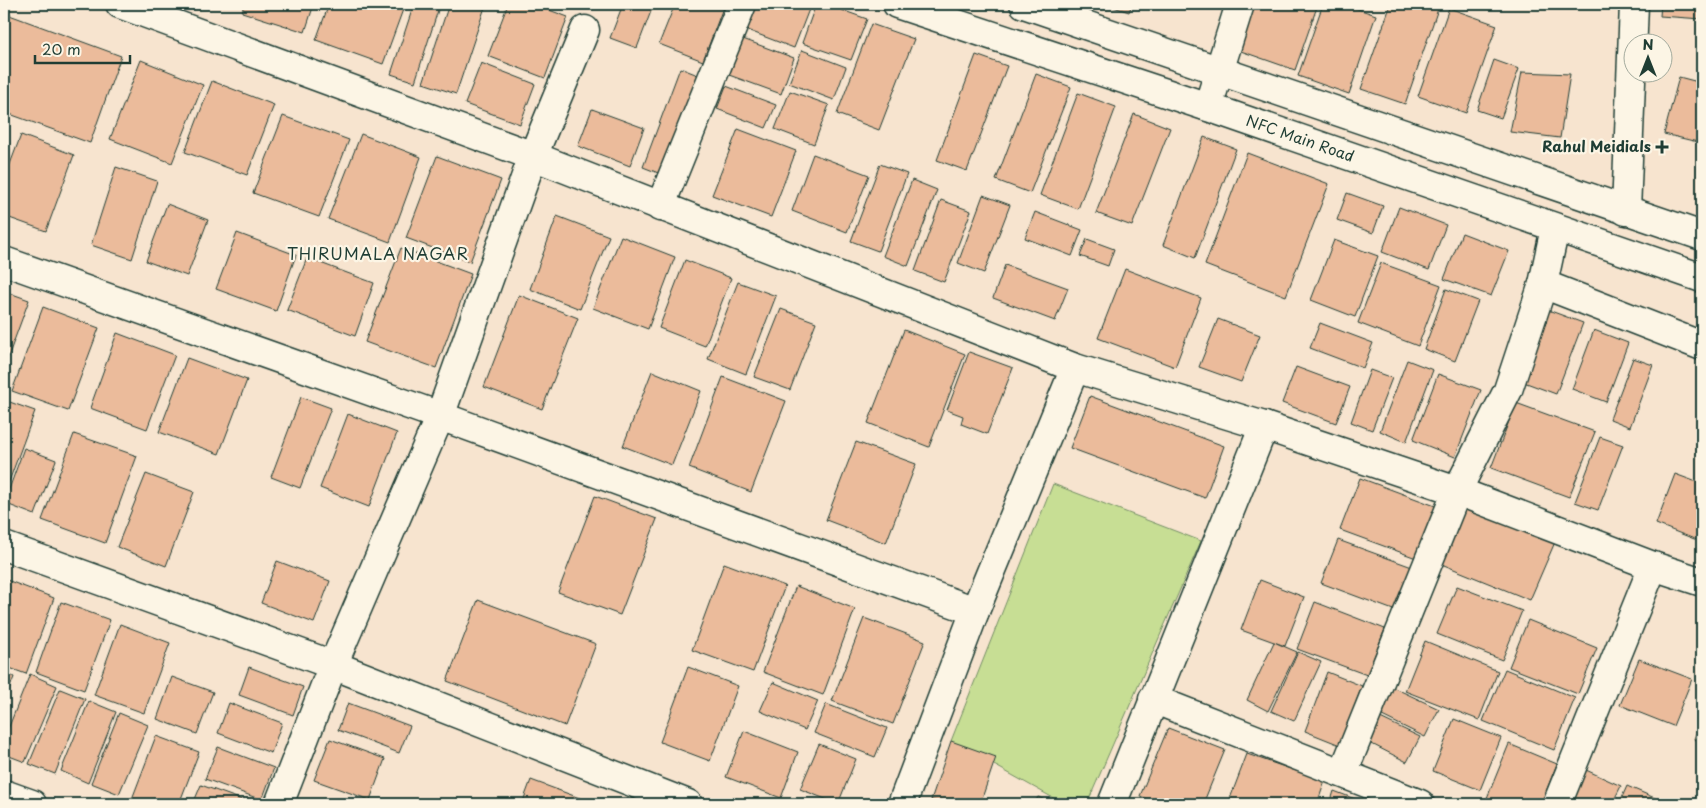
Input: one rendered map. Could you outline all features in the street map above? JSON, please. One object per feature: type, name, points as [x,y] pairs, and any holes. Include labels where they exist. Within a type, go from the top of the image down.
[{"type":"street","points":[[120,4],[533,156],[660,208],[1075,368],[1264,426],[1457,490],[1653,566],[1702,582]]},
{"type":"street","points":[[660,208],[742,4]]},
{"type":"street","name":"NFC Main Road","points":[[897,4],[1208,107],[1702,278]]},
{"type":"street","points":[[1024,4],[1219,69],[1702,236]]},
{"type":"street","points":[[1208,107],[1240,4]]},
{"type":"street","points":[[1626,211],[1634,4]]},
{"type":"street","points":[[280,804],[333,665],[440,416],[533,156],[585,30]]},
{"type":"street","points":[[1343,772],[1457,490],[1508,390],[1543,284],[1555,228]]},
{"type":"street","points":[[4,261],[440,416],[975,611]]},
{"type":"street","points":[[1543,284],[1702,346]]},
{"type":"street","points":[[902,804],[975,611],[1075,368]]},
{"type":"street","points":[[1112,804],[1264,426]]},
{"type":"street","points":[[4,546],[333,665],[688,804]]},
{"type":"street","points":[[1558,804],[1653,566]]},
{"type":"street","points":[[1153,699],[1343,772],[1420,804]]},
{"type":"street","points":[[4,794],[32,804]]},
{"type":"green space","points":[[1053,484],[1201,541],[1087,804],[1064,804],[951,741]]},
{"type":"building","points":[[244,4],[314,4],[305,32],[242,12]]},
{"type":"building","points":[[329,4],[405,4],[383,64],[316,40]]},
{"type":"building","points":[[414,4],[440,4],[415,82],[391,74]]},
{"type":"building","points":[[449,4],[486,4],[456,94],[423,83]]},
{"type":"building","points":[[508,4],[533,4],[568,17],[545,78],[488,56]]},
{"type":"building","points":[[623,4],[647,4],[653,6],[637,48],[610,38]]},
{"type":"building","points":[[675,4],[724,5],[703,61],[659,44]]},
{"type":"building","points":[[757,4],[811,4],[794,48],[747,30]]},
{"type":"building","points":[[816,4],[825,4],[867,19],[851,60],[802,43]]},
{"type":"building","points":[[1104,4],[1132,4],[1129,12]]},
{"type":"building","points":[[1251,4],[1318,4],[1295,70],[1235,49]]},
{"type":"building","points":[[1323,4],[1343,4],[1376,15],[1349,94],[1298,76]]},
{"type":"building","points":[[1391,4],[1423,4],[1438,9],[1405,104],[1361,89]]},
{"type":"building","points":[[1661,4],[1702,4],[1702,19],[1660,16]]},
{"type":"building","points":[[1449,8],[1497,25],[1466,113],[1418,96]]},
{"type":"building","points":[[4,13],[121,56],[90,143],[4,112]]},
{"type":"building","points":[[871,24],[914,39],[879,130],[837,114]]},
{"type":"building","points":[[743,39],[794,58],[781,94],[729,75]]},
{"type":"building","points":[[802,50],[846,67],[834,100],[789,83]]},
{"type":"building","points":[[976,55],[1007,66],[967,171],[937,160]]},
{"type":"building","points":[[141,60],[203,85],[172,163],[110,139]]},
{"type":"building","points":[[1494,60],[1519,69],[1501,118],[1477,110]]},
{"type":"building","points":[[481,63],[535,84],[520,124],[465,104]]},
{"type":"building","points":[[680,68],[703,77],[666,176],[643,167]]},
{"type":"building","points":[[1522,72],[1570,74],[1560,138],[1510,132]]},
{"type":"building","points":[[1036,74],[1071,87],[1030,193],[996,180]]},
{"type":"building","points":[[1679,77],[1702,83],[1702,143],[1664,134]]},
{"type":"building","points":[[212,81],[274,105],[247,175],[185,152]]},
{"type":"building","points":[[726,86],[776,105],[766,128],[717,109]]},
{"type":"building","points":[[790,91],[829,105],[814,144],[775,129]]},
{"type":"building","points":[[1078,93],[1116,107],[1078,209],[1040,195]]},
{"type":"building","points":[[592,109],[644,128],[630,166],[578,146]]},
{"type":"building","points":[[1134,114],[1170,128],[1132,226],[1096,213]]},
{"type":"building","points":[[283,116],[349,140],[319,217],[253,193]]},
{"type":"building","points":[[738,129],[796,151],[771,217],[712,195]]},
{"type":"building","points":[[361,134],[421,157],[390,242],[328,219]]},
{"type":"building","points":[[21,135],[74,155],[46,231],[4,216],[4,180]]},
{"type":"building","points":[[1204,137],[1236,149],[1195,258],[1163,245]]},
{"type":"building","points":[[1247,153],[1329,184],[1286,296],[1205,265]]},
{"type":"building","points":[[813,154],[869,175],[847,232],[792,211]]},
{"type":"building","points":[[437,156],[501,180],[470,262],[406,238]]},
{"type":"building","points":[[880,164],[907,174],[878,251],[851,241]]},
{"type":"building","points":[[116,167],[157,181],[132,259],[91,245]]},
{"type":"building","points":[[912,180],[937,190],[908,266],[883,256]]},
{"type":"building","points":[[1347,193],[1383,206],[1373,233],[1337,220]]},
{"type":"building","points":[[983,195],[1010,205],[984,273],[958,263]]},
{"type":"building","points":[[941,200],[971,211],[944,282],[915,271]]},
{"type":"building","points":[[167,204],[208,220],[187,276],[146,261]]},
{"type":"building","points":[[1399,207],[1446,225],[1429,270],[1382,252]]},
{"type":"building","points":[[1035,212],[1082,230],[1072,256],[1025,238]]},
{"type":"building","points":[[557,216],[609,236],[580,309],[530,289]]},
{"type":"building","points":[[237,233],[296,255],[276,311],[216,289]]},
{"type":"building","points":[[1462,233],[1509,251],[1491,296],[1444,279]]},
{"type":"building","points":[[621,236],[675,257],[648,329],[593,308]]},
{"type":"building","points":[[1087,239],[1114,249],[1108,266],[1080,256]]},
{"type":"building","points":[[1334,240],[1378,256],[1355,317],[1311,300]]},
{"type":"building","points":[[401,248],[471,274],[436,368],[365,342]]},
{"type":"building","points":[[307,258],[374,283],[355,336],[287,310]]},
{"type":"building","points":[[685,260],[731,278],[705,346],[659,328]]},
{"type":"building","points":[[1381,263],[1441,285],[1418,346],[1358,323]]},
{"type":"building","points":[[1005,265],[1068,288],[1055,321],[993,298]]},
{"type":"building","points":[[1125,269],[1201,298],[1175,367],[1098,338]]},
{"type":"building","points":[[738,282],[776,296],[746,374],[708,359]]},
{"type":"building","points":[[1446,289],[1478,301],[1455,361],[1424,349]]},
{"type":"building","points":[[4,291],[29,300],[4,368]]},
{"type":"building","points":[[519,295],[578,318],[542,409],[484,387]]},
{"type":"building","points":[[43,307],[99,328],[68,411],[12,391]]},
{"type":"building","points":[[1540,307],[1583,323],[1556,394],[1513,378]]},
{"type":"building","points":[[781,309],[816,322],[790,390],[754,377]]},
{"type":"building","points":[[1218,319],[1260,335],[1241,382],[1199,367]]},
{"type":"building","points":[[1320,323],[1373,343],[1363,368],[1310,348]]},
{"type":"building","points":[[904,330],[965,354],[929,447],[868,423]]},
{"type":"building","points":[[1594,330],[1628,343],[1606,402],[1572,389]]},
{"type":"building","points":[[117,333],[175,355],[147,429],[90,408]]},
{"type":"building","points":[[969,352],[1013,368],[987,434],[961,424],[963,416],[947,410]]},
{"type":"building","points":[[187,358],[247,380],[219,454],[159,432]]},
{"type":"building","points":[[1633,358],[1653,365],[1630,427],[1610,419]]},
{"type":"building","points":[[1407,360],[1433,370],[1406,442],[1380,431]]},
{"type":"building","points":[[1296,367],[1350,387],[1336,423],[1282,403]]},
{"type":"building","points":[[1370,370],[1392,378],[1372,430],[1351,422]]},
{"type":"building","points":[[652,371],[701,391],[672,465],[623,446]]},
{"type":"building","points":[[1438,374],[1481,390],[1455,457],[1413,440]]},
{"type":"building","points":[[723,377],[786,401],[751,492],[689,468]]},
{"type":"building","points":[[1090,396],[1224,446],[1205,498],[1070,448]]},
{"type":"building","points":[[301,397],[331,408],[300,488],[271,477]]},
{"type":"building","points":[[4,400],[35,411],[4,495]]},
{"type":"building","points":[[1516,403],[1595,432],[1569,497],[1491,468]]},
{"type":"building","points":[[348,414],[397,433],[369,507],[320,488]]},
{"type":"building","points":[[74,434],[137,456],[105,543],[42,520]]},
{"type":"building","points":[[1600,437],[1623,445],[1598,510],[1575,502]]},
{"type":"building","points":[[856,442],[916,464],[886,543],[826,520]]},
{"type":"building","points":[[24,448],[56,460],[35,515],[4,503]]},
{"type":"building","points":[[146,474],[194,492],[166,566],[117,547]]},
{"type":"building","points":[[1675,474],[1702,484],[1702,542],[1656,524]]},
{"type":"building","points":[[1360,478],[1438,507],[1419,559],[1340,530]]},
{"type":"building","points":[[595,496],[657,519],[620,615],[558,592]]},
{"type":"building","points":[[1464,504],[1555,542],[1530,600],[1439,563]]},
{"type":"building","points":[[1338,540],[1412,567],[1396,611],[1321,583]]},
{"type":"building","points":[[277,561],[330,581],[314,623],[261,603]]},
{"type":"building","points":[[724,563],[785,586],[753,672],[692,650]]},
{"type":"building","points":[[4,579],[54,598],[26,674],[4,666]]},
{"type":"building","points":[[1260,580],[1304,597],[1285,646],[1241,630]]},
{"type":"building","points":[[796,586],[855,609],[823,695],[763,672]]},
{"type":"building","points":[[1457,586],[1522,611],[1502,660],[1437,634]]},
{"type":"building","points":[[478,600],[596,644],[565,726],[447,681]]},
{"type":"building","points":[[61,602],[110,620],[84,690],[36,672]]},
{"type":"building","points":[[1315,602],[1385,629],[1367,675],[1297,649]]},
{"type":"building","points":[[864,618],[925,641],[893,724],[832,701]]},
{"type":"building","points":[[1528,620],[1597,648],[1578,694],[1509,667]]},
{"type":"building","points":[[120,624],[170,643],[144,713],[94,695]]},
{"type":"building","points":[[1425,641],[1498,671],[1479,720],[1405,691]]},
{"type":"building","points":[[1274,642],[1297,652],[1268,711],[1247,700]]},
{"type":"building","points":[[1298,652],[1321,662],[1294,721],[1271,711]]},
{"type":"building","points":[[1639,659],[1692,679],[1673,726],[1620,705]]},
{"type":"building","points":[[249,667],[303,687],[293,715],[239,695]]},
{"type":"building","points":[[688,667],[738,686],[710,761],[660,742]]},
{"type":"building","points":[[1505,669],[1575,698],[1554,750],[1483,721]]},
{"type":"building","points":[[1327,672],[1362,686],[1340,745],[1305,731]]},
{"type":"building","points":[[4,673],[14,677],[4,703]]},
{"type":"building","points":[[30,674],[57,686],[25,762],[4,754],[4,739]]},
{"type":"building","points":[[172,677],[213,692],[197,734],[157,719]]},
{"type":"building","points":[[773,682],[818,701],[805,730],[760,711]]},
{"type":"building","points":[[1390,686],[1439,709],[1425,737],[1376,713]]},
{"type":"building","points":[[60,689],[85,699],[55,774],[29,764]]},
{"type":"building","points":[[89,701],[116,712],[88,783],[61,771]]},
{"type":"building","points":[[229,703],[282,723],[271,753],[218,733]]},
{"type":"building","points":[[348,703],[410,726],[399,753],[338,730]]},
{"type":"building","points":[[826,704],[887,728],[875,757],[814,733]]},
{"type":"building","points":[[119,713],[148,725],[119,794],[91,783]]},
{"type":"building","points":[[1374,715],[1420,737],[1407,762],[1362,739]]},
{"type":"building","points":[[1702,718],[1702,742],[1694,739]]},
{"type":"building","points":[[1454,719],[1501,738],[1480,790],[1433,771]]},
{"type":"building","points":[[1168,728],[1225,750],[1203,804],[1161,804],[1140,796]]},
{"type":"building","points":[[744,731],[798,752],[781,798],[726,777]]},
{"type":"building","points":[[156,736],[199,752],[179,804],[146,804],[132,799]]},
{"type":"building","points":[[330,739],[385,759],[370,800],[314,780]]},
{"type":"building","points":[[951,741],[996,757],[980,804],[944,804],[931,800]]},
{"type":"building","points":[[819,744],[856,759],[838,804],[800,789]]},
{"type":"building","points":[[1509,744],[1557,764],[1541,804],[1502,804],[1487,798]]},
{"type":"building","points":[[218,747],[274,768],[262,800],[205,779]]},
{"type":"building","points":[[1247,754],[1325,781],[1317,804],[1228,804]]},
{"type":"building","points":[[1586,770],[1621,786],[1612,804],[1570,804]]},
{"type":"building","points":[[531,780],[585,800],[583,804],[522,804]]},
{"type":"building","points":[[201,785],[253,804],[193,804]]},
{"type":"building","points":[[1627,786],[1664,802],[1663,804],[1619,804]]},
{"type":"building","points":[[1334,791],[1355,799],[1353,804],[1330,804]]},
{"type":"building","points":[[1038,797],[1054,804],[1034,804]]},
{"type":"building","points":[[1361,799],[1377,804],[1359,804]]},
{"type":"place","name":"Rahul Meidials","points":[[1662,147]]},
{"type":"district","name":"THIRUMALA NAGAR","points":[[378,254]]}]
